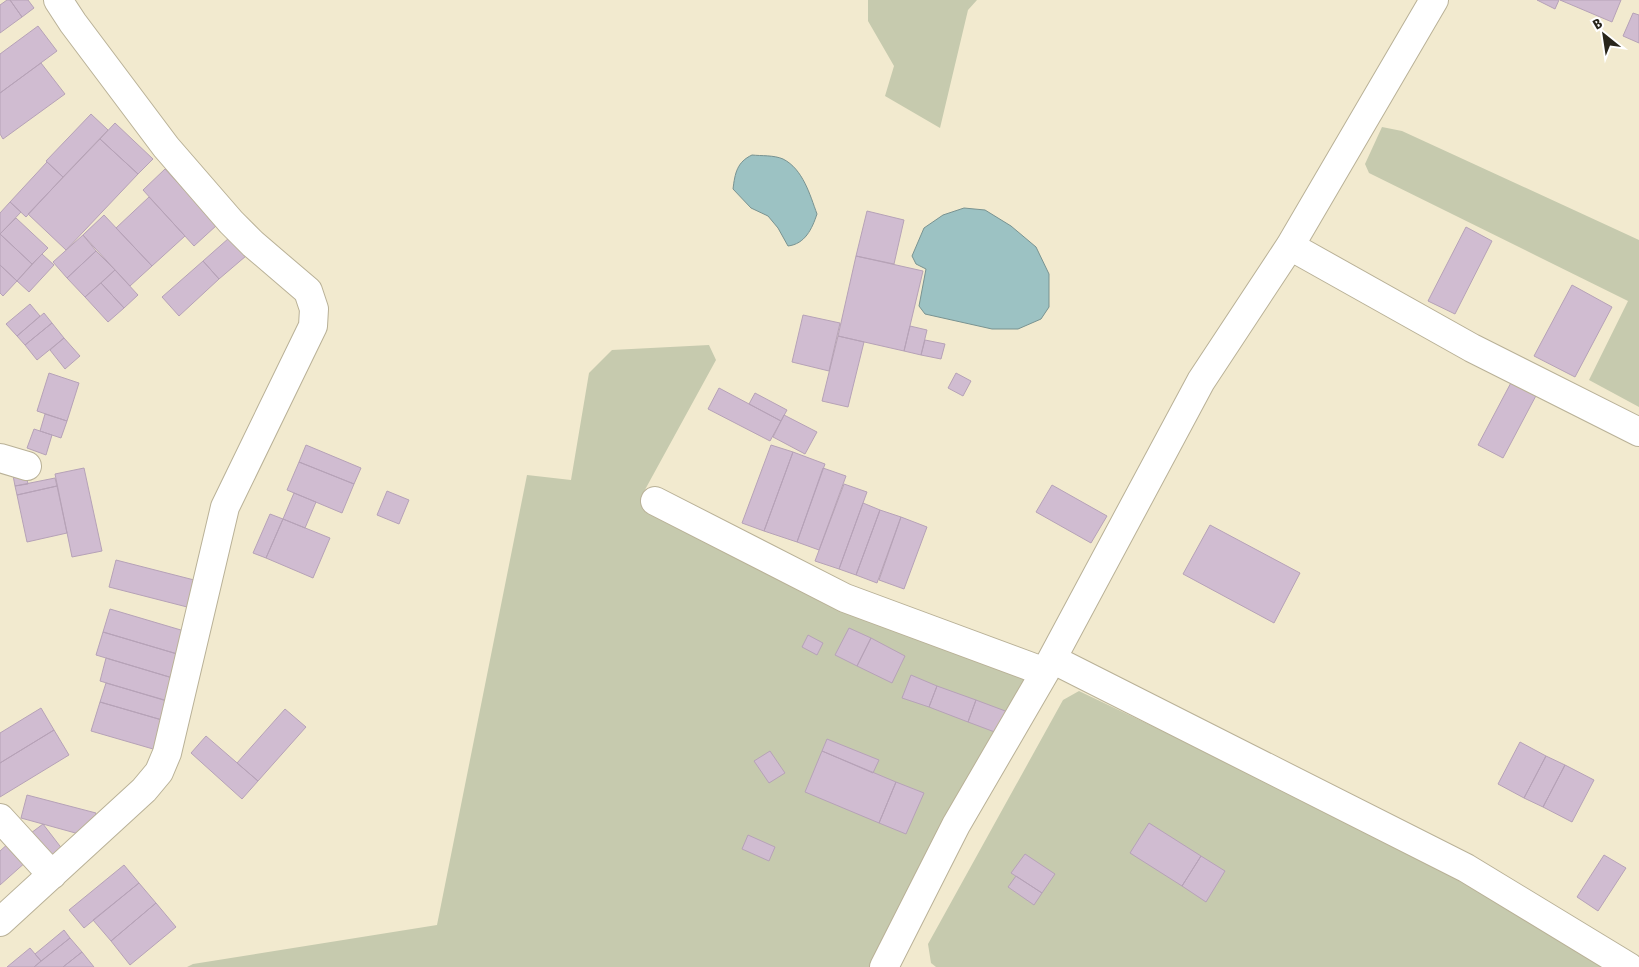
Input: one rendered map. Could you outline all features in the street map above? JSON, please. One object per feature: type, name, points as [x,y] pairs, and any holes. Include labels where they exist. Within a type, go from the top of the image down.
[{"type":"street","points":[[0,922],[144,790],[159,772],[167,753],[225,507],[313,326],[314,309],[308,291],[252,244],[166,147],[73,23],[58,0]]},
{"type":"street","points":[[884,967],[956,824],[1049,666],[1201,381],[1290,246],[1434,0]]},
{"type":"street","points":[[1290,246],[1472,348],[1639,432]]},
{"type":"street","points":[[0,458],[27,466]]},
{"type":"street","points":[[655,501],[845,598],[1049,666],[1466,868],[1629,967]]},
{"type":"street","points":[[0,818],[52,874]]},
{"type":"green space","points":[[868,0],[977,0],[968,10],[940,128],[885,96],[894,66],[868,21]]},
{"type":"green space","points":[[1382,127],[1402,131],[1639,240],[1639,407],[1589,380],[1628,301],[1369,173],[1365,164]]},
{"type":"green space","points":[[709,345],[716,360],[641,497],[645,512],[781,577],[1037,676],[878,967],[187,967],[193,964],[437,925],[527,475],[571,480],[589,373],[612,350]]},
{"type":"green space","points":[[1079,691],[1464,875],[1610,967],[936,967],[931,963],[928,944],[1063,700]]},
{"type":"water","points":[[752,155],[772,156],[783,159],[796,169],[805,183],[817,214],[807,235],[794,245],[788,246],[778,228],[768,216],[751,208],[733,189],[740,165]]},
{"type":"water","points":[[964,208],[985,210],[1011,226],[1036,247],[1049,274],[1049,307],[1041,319],[1018,329],[992,329],[925,314],[919,306],[926,269],[916,264],[912,256],[924,228],[943,215]]},
{"type":"building","points":[[10,0],[22,17],[0,33],[0,5]]},
{"type":"building","points":[[10,0],[28,0],[34,8],[22,17]]},
{"type":"building","points":[[1537,0],[1559,0],[1555,9]]},
{"type":"building","points":[[1560,0],[1621,0],[1612,22]]},
{"type":"building","points":[[1633,13],[1639,15],[1639,43],[1623,36]]},
{"type":"building","points":[[38,26],[57,51],[0,93],[0,54]]},
{"type":"building","points":[[41,63],[65,94],[3,139],[0,134],[0,93]]},
{"type":"building","points":[[91,114],[108,130],[63,177],[46,161]]},
{"type":"building","points":[[115,123],[153,159],[138,174],[100,139]]},
{"type":"building","points":[[100,139],[138,174],[66,250],[28,214]]},
{"type":"building","points":[[47,162],[63,177],[26,217],[10,202]]},
{"type":"building","points":[[165,169],[217,225],[194,246],[143,190]]},
{"type":"building","points":[[149,197],[185,236],[152,266],[116,228]]},
{"type":"building","points":[[10,202],[21,212],[0,234],[0,213]]},
{"type":"building","points":[[867,211],[904,220],[894,264],[856,256]]},
{"type":"building","points":[[104,215],[152,266],[130,286],[83,235]]},
{"type":"building","points":[[16,218],[48,248],[32,264],[0,234]]},
{"type":"building","points":[[1466,227],[1492,241],[1455,314],[1428,301]]},
{"type":"building","points":[[0,234],[32,264],[17,281],[0,265]]},
{"type":"building","points":[[83,235],[96,251],[67,278],[53,262]]},
{"type":"building","points":[[229,238],[246,256],[219,279],[203,261]]},
{"type":"building","points":[[96,251],[115,270],[85,297],[67,278]]},
{"type":"building","points":[[42,254],[54,265],[29,292],[17,281]]},
{"type":"building","points":[[856,256],[923,271],[904,351],[838,336]]},
{"type":"building","points":[[203,261],[219,279],[179,316],[162,297]]},
{"type":"building","points":[[0,265],[17,281],[3,296],[0,293]]},
{"type":"building","points":[[115,270],[138,295],[124,308],[101,283]]},
{"type":"building","points":[[101,283],[124,308],[108,322],[85,297]]},
{"type":"building","points":[[1572,285],[1612,307],[1575,377],[1534,356]]},
{"type":"building","points":[[30,304],[40,316],[17,336],[6,324]]},
{"type":"building","points":[[44,313],[52,323],[25,345],[17,336]]},
{"type":"building","points":[[803,315],[840,323],[829,371],[792,362]]},
{"type":"building","points":[[52,323],[64,338],[37,360],[25,345]]},
{"type":"building","points":[[910,326],[927,330],[921,355],[904,351]]},
{"type":"building","points":[[838,336],[864,342],[848,407],[822,401]]},
{"type":"building","points":[[64,338],[80,356],[65,369],[50,350]]},
{"type":"building","points":[[925,340],[945,344],[941,359],[921,355]]},
{"type":"building","points":[[49,373],[79,383],[67,421],[37,411]]},
{"type":"building","points":[[956,373],[971,381],[963,396],[948,388]]},
{"type":"building","points":[[1514,377],[1539,390],[1503,458],[1478,445]]},
{"type":"building","points":[[719,388],[781,421],[770,441],[708,409]]},
{"type":"building","points":[[755,393],[787,410],[781,421],[749,404]]},
{"type":"building","points":[[45,414],[67,421],[61,438],[40,431]]},
{"type":"building","points":[[784,415],[817,432],[805,454],[773,437]]},
{"type":"building","points":[[34,429],[52,435],[46,455],[27,448]]},
{"type":"building","points":[[306,445],[361,468],[354,484],[299,462]]},
{"type":"building","points":[[771,445],[793,452],[764,531],[742,523]]},
{"type":"building","points":[[793,452],[825,464],[797,542],[764,531]]},
{"type":"building","points":[[299,462],[354,484],[342,513],[287,490]]},
{"type":"building","points":[[24,467],[28,484],[15,486],[12,470]]},
{"type":"building","points":[[84,468],[102,551],[72,557],[55,474]]},
{"type":"building","points":[[823,468],[846,476],[819,550],[797,542]]},
{"type":"building","points":[[55,478],[57,486],[17,495],[15,486]]},
{"type":"building","points":[[844,484],[867,492],[839,569],[815,561]]},
{"type":"building","points":[[1052,485],[1107,516],[1091,543],[1036,512]]},
{"type":"building","points":[[57,486],[67,533],[27,542],[17,495]]},
{"type":"building","points":[[387,491],[409,500],[399,524],[377,515]]},
{"type":"building","points":[[294,493],[316,502],[305,528],[283,519]]},
{"type":"building","points":[[863,503],[880,510],[856,575],[839,569]]},
{"type":"building","points":[[880,510],[901,517],[877,583],[856,575]]},
{"type":"building","points":[[270,514],[283,519],[266,558],[253,553]]},
{"type":"building","points":[[901,517],[927,527],[904,589],[879,580]]},
{"type":"building","points":[[283,519],[330,538],[313,578],[266,558]]},
{"type":"building","points":[[1210,525],[1300,573],[1274,623],[1183,574]]},
{"type":"building","points":[[116,560],[202,582],[195,609],[109,587]]},
{"type":"building","points":[[110,609],[191,633],[184,656],[103,632]]},
{"type":"building","points":[[849,628],[871,638],[857,666],[835,655]]},
{"type":"building","points":[[103,632],[184,656],[176,679],[96,655]]},
{"type":"building","points":[[808,635],[823,643],[817,655],[802,647]]},
{"type":"building","points":[[871,638],[905,656],[892,683],[857,666]]},
{"type":"building","points":[[106,658],[176,679],[170,702],[100,681]]},
{"type":"building","points":[[911,675],[937,686],[929,707],[902,698]]},
{"type":"building","points":[[106,683],[175,703],[169,722],[100,702]]},
{"type":"building","points":[[937,686],[976,700],[968,722],[929,707]]},
{"type":"building","points":[[976,700],[1008,712],[1000,734],[968,722]]},
{"type":"building","points":[[100,702],[169,722],[160,751],[91,731]]},
{"type":"building","points":[[41,708],[54,730],[0,763],[0,733]]},
{"type":"building","points":[[285,709],[306,727],[258,781],[237,763]]},
{"type":"building","points":[[54,730],[69,755],[0,797],[0,763]]},
{"type":"building","points":[[206,736],[258,781],[242,799],[191,753]]},
{"type":"building","points":[[827,739],[879,760],[873,773],[822,751]]},
{"type":"building","points":[[1520,742],[1546,756],[1524,798],[1498,784]]},
{"type":"building","points":[[770,751],[785,773],[769,783],[754,761]]},
{"type":"building","points":[[822,751],[896,782],[879,823],[805,792]]},
{"type":"building","points":[[1546,756],[1565,765],[1543,807],[1524,798]]},
{"type":"building","points":[[1565,765],[1594,780],[1572,822],[1543,807]]},
{"type":"building","points":[[896,782],[924,793],[906,834],[879,823]]},
{"type":"building","points":[[27,795],[96,813],[90,837],[21,818]]},
{"type":"building","points":[[1149,823],[1201,856],[1182,886],[1130,853]]},
{"type":"building","points":[[43,824],[63,850],[47,863],[27,836]]},
{"type":"building","points":[[748,835],[775,847],[769,861],[742,849]]},
{"type":"building","points":[[10,842],[27,861],[0,885],[0,851]]},
{"type":"building","points":[[1025,854],[1055,874],[1042,893],[1011,873]]},
{"type":"building","points":[[1604,855],[1626,868],[1598,911],[1577,897]]},
{"type":"building","points":[[1201,856],[1225,871],[1206,902],[1182,886]]},
{"type":"building","points":[[124,865],[139,883],[84,928],[69,910]]},
{"type":"building","points":[[1016,876],[1042,893],[1034,905],[1008,887]]},
{"type":"building","points":[[139,883],[156,903],[111,941],[93,920]]},
{"type":"building","points":[[156,903],[176,927],[130,965],[111,941]]},
{"type":"building","points":[[64,930],[70,938],[41,961],[35,954]]},
{"type":"building","points":[[70,938],[82,952],[63,967],[34,967]]},
{"type":"building","points":[[30,948],[41,961],[34,967],[7,967]]},
{"type":"building","points":[[82,952],[94,967],[63,967]]}]
